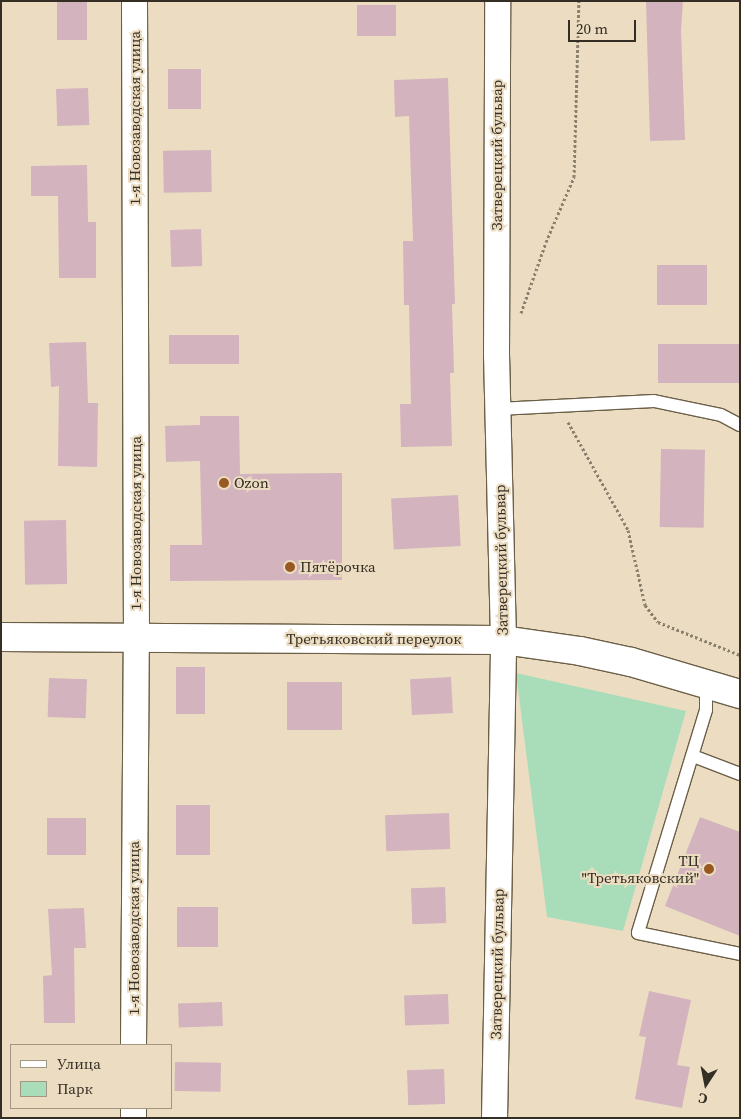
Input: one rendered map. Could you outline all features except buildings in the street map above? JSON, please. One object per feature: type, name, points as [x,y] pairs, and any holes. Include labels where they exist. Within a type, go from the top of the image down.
[{"type":"main road","name":"Третьяковский переулок","points":[[1,637],[503,640],[606,656],[706,682],[740,694]]},
{"type":"street","name":"1-я Новозаводская улица","points":[[134,1],[136,638],[134,1044]]},
{"type":"street","name":"Затверецкий бульвар","points":[[494,1118],[503,640],[498,410],[497,1]]},
{"type":"lane","points":[[498,410],[654,401],[721,415],[740,426]]},
{"type":"lane","points":[[706,682],[706,710],[638,933],[740,954]]},
{"type":"lane","points":[[693,756],[740,774]]},
{"type":"path","points":[[519,320],[546,242],[574,177],[579,1]]},
{"type":"path","points":[[560,406],[628,530],[645,605],[658,622],[740,655]]},
{"type":"green space","points":[[516,673],[686,711],[623,931],[547,917]]},
{"type":"place","name":"Ozon","points":[[224,483]]},
{"type":"place","name":"Пятёрочка","points":[[290,567]]},
{"type":"place","name":"ТЦ \"Третьяковский\"","points":[[709,869]]}]
